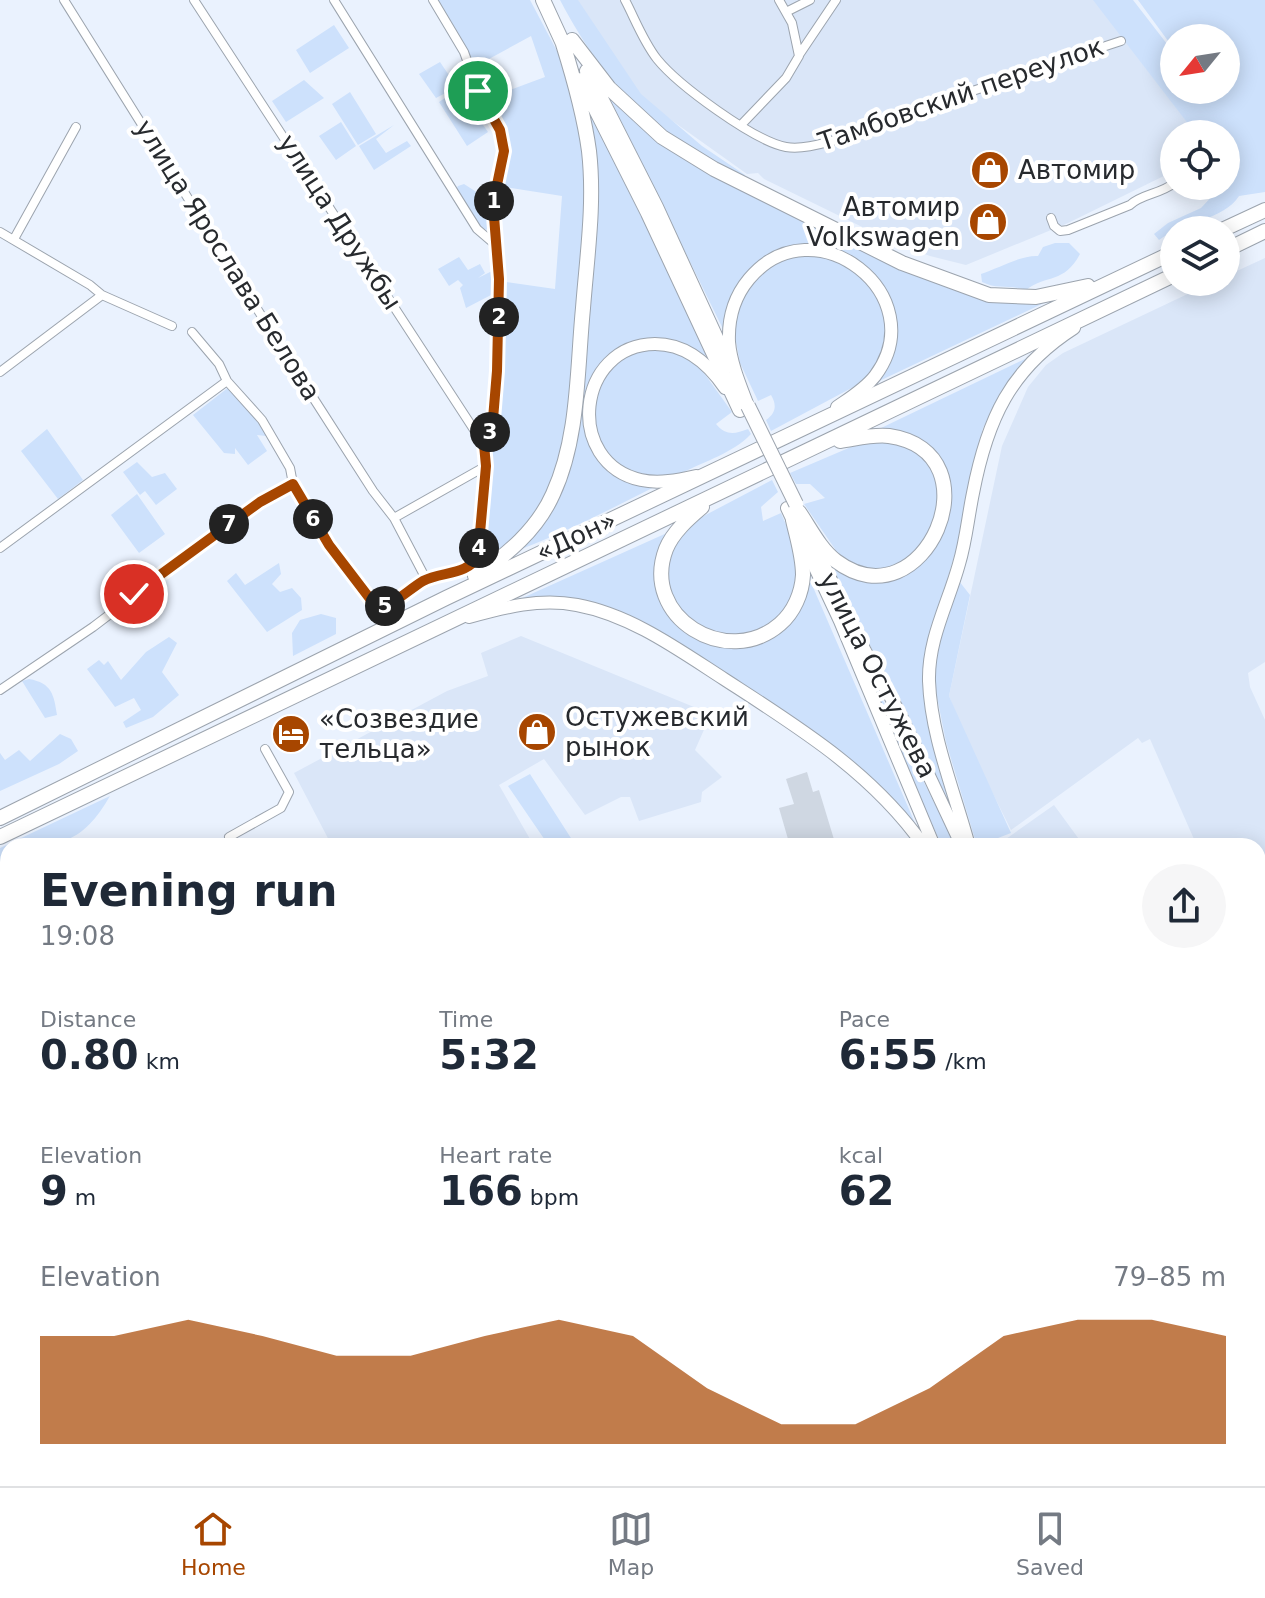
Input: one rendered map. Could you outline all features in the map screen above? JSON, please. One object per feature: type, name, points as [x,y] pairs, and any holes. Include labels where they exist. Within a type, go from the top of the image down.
[{"type":"highway","points":[[546,0],[794,511],[828,555],[849,569],[866,574],[889,572],[907,566],[928,549],[938,533],[945,501],[944,487],[934,464],[918,448],[901,439],[883,436],[827,443]]},
{"type":"highway","points":[[568,42],[609,88],[662,137],[714,169],[902,263],[965,289],[1014,298],[1036,297],[1112,281],[1160,259]]},
{"type":"highway","points":[[446,598],[504,556],[532,528],[553,495],[568,447],[588,250],[591,178],[582,110],[568,42]]},
{"type":"highway","points":[[1240,222],[1265,210]]},
{"type":"highway","points":[[1240,243],[1265,231]]},
{"type":"highway","name":"«Дон»","points":[[0,818],[446,598],[1112,281]]},
{"type":"highway","name":"«Дон»","points":[[0,837],[1160,282]]},
{"type":"highway","points":[[720,494],[680,527],[664,557],[664,584],[670,604],[687,625],[704,636],[724,641],[755,638],[772,630],[791,613],[799,596],[803,575],[794,511]]},
{"type":"main road","points":[[744,408],[730,349],[729,327],[736,298],[758,269],[772,260],[803,250],[826,251],[850,261],[876,285],[888,310],[890,337],[883,362],[872,380],[816,422]]},
{"type":"main road","points":[[967,838],[932,705],[930,671],[934,636],[960,562],[978,465],[996,412],[1024,370],[1063,336],[1102,311]]},
{"type":"main road","points":[[711,473],[650,481],[632,477],[612,465],[595,443],[589,427],[589,402],[597,377],[610,361],[628,349],[648,344],[669,345],[703,362],[744,408]]},
{"type":"main road","name":"улица Остужева","points":[[794,511],[931,838]]},
{"type":"main road","name":"улица Остужева","points":[[794,511],[958,838]]},
{"type":"main road","points":[[447,623],[518,605],[542,603],[587,607],[627,622],[708,668],[820,740],[885,798],[918,838]]},
{"type":"street","name":"улица Ярослава Белова","points":[[64,0],[313,398],[394,518],[426,579]]},
{"type":"street","name":"улица Дружбы","points":[[194,0],[484,445]]},
{"type":"street","points":[[334,0],[477,229],[498,248]]},
{"type":"street","points":[[192,332],[219,364],[227,381],[262,420],[290,468],[293,484],[329,545],[374,604],[386,606],[426,579],[460,571],[475,562],[486,466],[484,445],[495,403],[498,248],[493,204],[504,160],[500,130],[478,91],[459,42],[433,0]]},
{"type":"street","name":"Тамбовский переулок","points":[[625,0],[657,59],[699,96],[741,125],[786,147],[806,147],[1121,41]]},
{"type":"street","points":[[779,0],[792,23],[799,56]]},
{"type":"street","points":[[786,12],[810,0]]},
{"type":"street","points":[[741,125],[786,78],[836,0]]},
{"type":"street","points":[[14,239],[76,127]]},
{"type":"street","points":[[1051,218],[1060,231],[1130,205],[1136,199],[1160,193]]},
{"type":"street","points":[[0,232],[102,295],[172,326]]},
{"type":"street","points":[[0,372],[102,295]]},
{"type":"street","points":[[0,548],[227,381]]},
{"type":"street","points":[[394,518],[486,466]]},
{"type":"street","points":[[0,690],[93,627],[240,516],[293,484]]},
{"type":"street","points":[[229,838],[281,808],[289,792],[265,749]]},
{"type":"shaded area","points":[[437,0],[530,0],[603,138],[708,351],[699,366],[732,412],[716,424],[727,432],[748,429],[751,434],[727,452],[585,521],[485,562],[482,552],[488,456],[500,394],[506,282],[555,289],[562,196],[499,186],[509,153],[494,96],[545,77],[531,36],[476,66]]},
{"type":"shaded area","points":[[560,0],[578,0],[641,94],[702,146],[745,175],[743,179],[683,143],[636,106],[597,60]]},
{"type":"shaded area","points":[[561,0],[1096,0],[1160,85],[1160,104],[1174,104],[1186,120],[1160,120],[1160,178],[1068,223],[966,265],[895,243],[764,179],[758,173],[747,174],[636,95]]},
{"type":"shaded area","points":[[1093,0],[1133,0],[1160,35],[1160,87]]},
{"type":"shaded area","points":[[1138,0],[1265,0],[1265,192],[1240,196],[1240,120],[1185,120],[1173,104],[1240,104],[1240,24],[1160,24],[1160,30]]},
{"type":"shaded area","points":[[334,25],[349,48],[310,73],[296,50]]},
{"type":"shaded area","points":[[440,62],[457,87],[436,98],[419,74]]},
{"type":"shaded area","points":[[304,80],[324,98],[286,122],[272,101]]},
{"type":"shaded area","points":[[458,89],[488,132],[467,146],[439,102]]},
{"type":"shaded area","points":[[350,92],[376,134],[358,145],[332,104]]},
{"type":"shaded area","points":[[607,93],[635,120],[917,274],[987,300],[1044,303],[875,383],[859,384],[771,431],[766,420],[774,412],[773,399],[771,395],[758,401],[740,363],[734,331],[724,331]]},
{"type":"shaded area","points":[[341,122],[356,146],[336,160],[319,136]]},
{"type":"shaded area","points":[[394,125],[376,139],[386,153],[407,141],[411,146],[374,170],[359,146]]},
{"type":"shaded area","points":[[464,184],[478,193],[480,198],[490,200],[490,230],[481,229],[455,191]]},
{"type":"shaded area","points":[[1208,200],[1236,200],[1211,216],[1183,216],[1201,208]]},
{"type":"shaded area","points":[[1069,243],[1080,254],[1074,264],[1061,274],[1026,290],[982,282],[981,274],[1017,260],[1038,256],[1043,247]]},
{"type":"shaded area","points":[[459,257],[468,270],[480,264],[485,273],[478,278],[492,271],[491,295],[466,308],[460,288],[463,285],[458,280],[449,286],[438,269]]},
{"type":"shaded area","points":[[1265,258],[1265,662],[1248,673],[1250,687],[1265,720],[1265,838],[1193,838],[1150,739],[1142,743],[1138,738],[1011,830],[970,748],[949,696],[1002,446],[1028,387],[1046,365],[1063,353],[1183,296],[1240,296],[1240,270]]},
{"type":"shaded area","points":[[1027,358],[1001,392],[983,428],[972,469],[963,526],[925,655],[955,814],[828,562],[835,549],[804,504],[825,498],[810,484],[796,484],[790,473],[858,444],[879,429]]},
{"type":"shaded area","points":[[229,387],[260,422],[266,436],[257,435],[267,451],[248,465],[235,448],[235,454],[224,453],[193,415]]},
{"type":"shaded area","points":[[47,429],[83,480],[58,499],[21,451]]},
{"type":"shaded area","points":[[137,462],[152,477],[165,473],[177,489],[156,505],[145,491],[140,495],[123,472]]},
{"type":"shaded area","points":[[772,480],[778,492],[761,507],[763,521],[781,513],[918,830],[888,794],[822,737],[642,623],[520,599],[698,519]]},
{"type":"shaded area","points":[[137,494],[165,534],[139,553],[111,515]]},
{"type":"shaded area","points":[[279,563],[281,574],[272,584],[280,592],[292,588],[301,598],[302,610],[267,632],[227,581],[236,573],[245,585]]},
{"type":"shaded area","points":[[959,581],[970,595],[949,696],[1011,833],[998,838],[975,838],[946,742],[935,687],[937,648]]},
{"type":"shaded area","points":[[321,614],[336,618],[336,634],[293,656],[292,633],[300,620]]},
{"type":"shaded area","name":"Остужевский рынок","points":[[521,636],[711,714],[695,750],[722,777],[702,792],[701,802],[639,821],[630,797],[621,797],[585,815],[544,759],[499,785],[529,838],[328,838],[294,773],[447,691],[488,676],[481,653]]},
{"type":"shaded area","points":[[169,637],[177,643],[162,672],[179,695],[153,717],[126,728],[123,722],[141,710],[134,698],[115,707],[87,669],[99,660],[104,665],[108,661],[121,680],[146,652]]},
{"type":"shaded area","points":[[871,677],[952,838],[938,838],[892,736]]},
{"type":"shaded area","points":[[29,679],[47,687],[55,702],[57,715],[45,718],[22,681]]},
{"type":"shaded area","points":[[60,734],[71,739],[78,751],[59,764],[0,791],[0,753],[5,760],[19,750],[30,761]]},
{"type":"shaded area","points":[[530,774],[571,838],[544,838],[508,786]]},
{"type":"shaded area","points":[[110,796],[90,824],[70,838],[21,838]]},
{"type":"shaded area","points":[[1054,805],[1078,838],[1007,838]]},
{"type":"building","points":[[807,772],[813,792],[819,790],[834,838],[788,838],[779,808],[794,804],[786,779]]},
{"type":"place","name":"Автомир","points":[[990,170]]},
{"type":"place","name":"Автомир Volkswagen","points":[[988,222]]},
{"type":"place","name":"Остужевский рынок","points":[[537,732]]},
{"type":"place","name":"«Созвездие тельца»","points":[[291,734]]},
{"type":"route","points":[[134,594],[260,502],[293,484],[329,545],[374,604],[386,606],[426,579],[460,571],[475,562],[486,466],[484,445],[491,430],[495,403],[499,279],[493,204],[504,160],[500,130],[478,91]]}]
